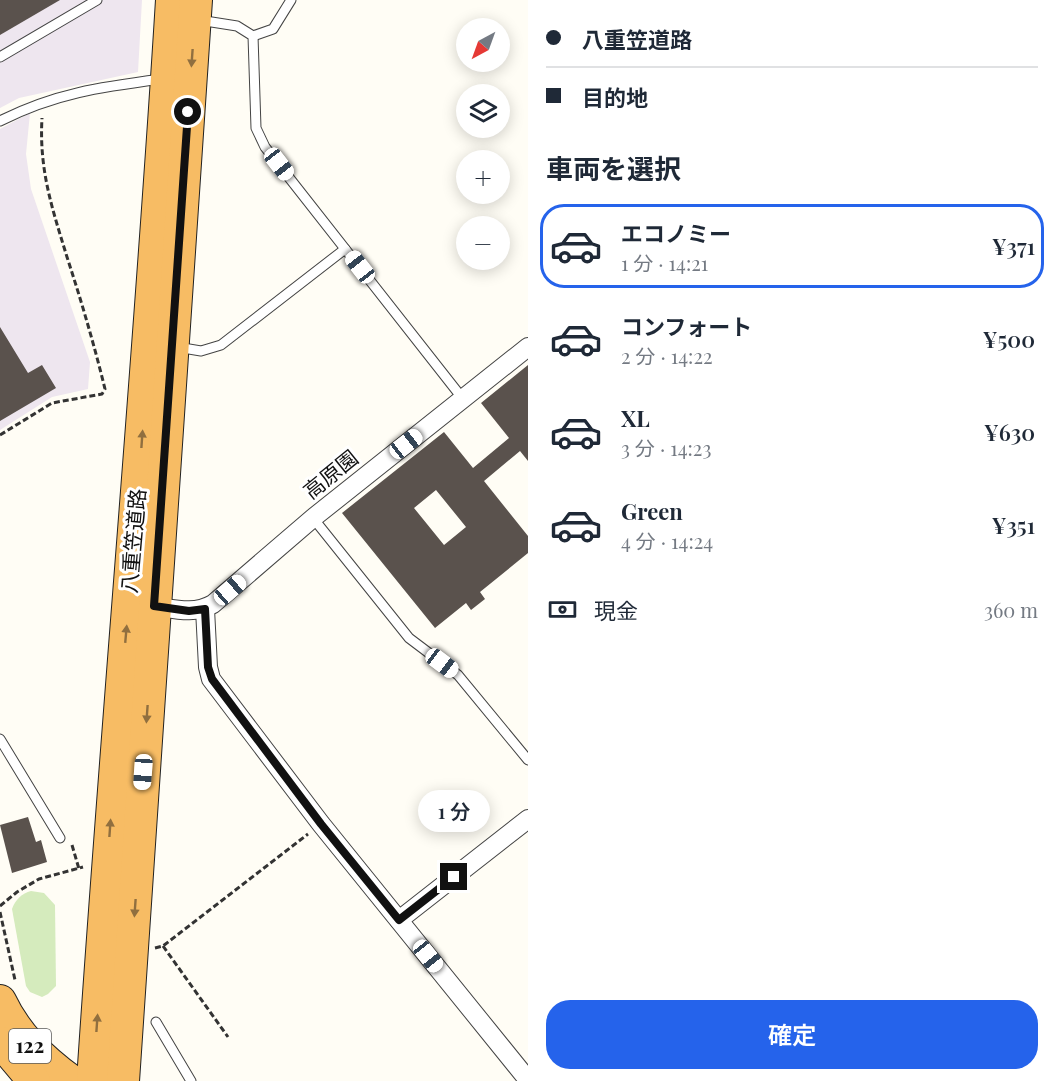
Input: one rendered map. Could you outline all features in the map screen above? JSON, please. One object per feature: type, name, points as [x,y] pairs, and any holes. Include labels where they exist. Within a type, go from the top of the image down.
[{"type":"highway","name":"八重笠道路","points":[[93,1081],[114,782],[143,431],[167,78],[187,7]]},
{"type":"highway","name":"八重笠道路","points":[[123,1081],[172,346],[187,7]]},
{"type":"highway","name":"122","points":[[8,995],[21,1037],[71,1081]]},
{"type":"highway","name":"122","points":[[0,1040],[34,1081]]},
{"type":"street","name":"高原園","points":[[205,609],[313,518],[528,347]]},
{"type":"street","points":[[154,606],[189,611],[205,609],[208,667],[212,679],[321,824],[528,1080]]},
{"type":"street","points":[[399,920],[528,819]]},
{"type":"lane","points":[[0,57],[97,0]]},
{"type":"lane","points":[[253,36],[273,29],[291,0]]},
{"type":"lane","points":[[187,7],[237,26],[253,36]]},
{"type":"lane","points":[[253,36],[256,128],[265,147],[463,399]]},
{"type":"lane","points":[[0,121],[43,102],[71,93],[167,78]]},
{"type":"lane","points":[[172,346],[201,351],[221,345],[345,249]]},
{"type":"lane","points":[[313,518],[409,638],[458,675],[528,760]]},
{"type":"lane","points":[[0,739],[60,838]]},
{"type":"lane","points":[[156,1022],[190,1081]]},
{"type":"path","points":[[0,435],[52,403],[102,394],[105,389],[96,351],[47,190],[40,149],[43,102]]},
{"type":"path","points":[[228,1037],[163,946],[321,824]]},
{"type":"path","points":[[70,840],[79,869]]},
{"type":"path","points":[[0,906],[17,892],[39,879],[90,864]]},
{"type":"path","points":[[0,912],[8,995]]},
{"type":"shaded area","points":[[0,0],[142,0],[138,72],[19,98],[0,108]]},
{"type":"shaded area","points":[[30,113],[26,154],[31,189],[90,362],[88,389],[52,397],[0,430],[0,129]]},
{"type":"green space","points":[[31,891],[44,893],[55,905],[56,986],[42,997],[30,992],[26,986],[12,909],[19,897]]},
{"type":"building","points":[[0,0],[60,0],[0,35]]},
{"type":"building","points":[[0,327],[28,373],[42,365],[56,388],[0,421]]},
{"type":"building","points":[[528,365],[528,461],[520,451],[484,481],[528,536],[528,553],[480,592],[485,599],[471,610],[466,603],[435,628],[342,513],[444,432],[473,468],[509,438],[481,403]],"holes":[[[436,490],[466,527],[444,545],[414,508]]]},
{"type":"building","points":[[28,817],[36,842],[41,840],[47,862],[12,873],[0,825]]},
{"type":"route","points":[[188,112],[154,606],[189,611],[205,609],[208,667],[212,679],[321,824],[399,920],[454,877]]}]
